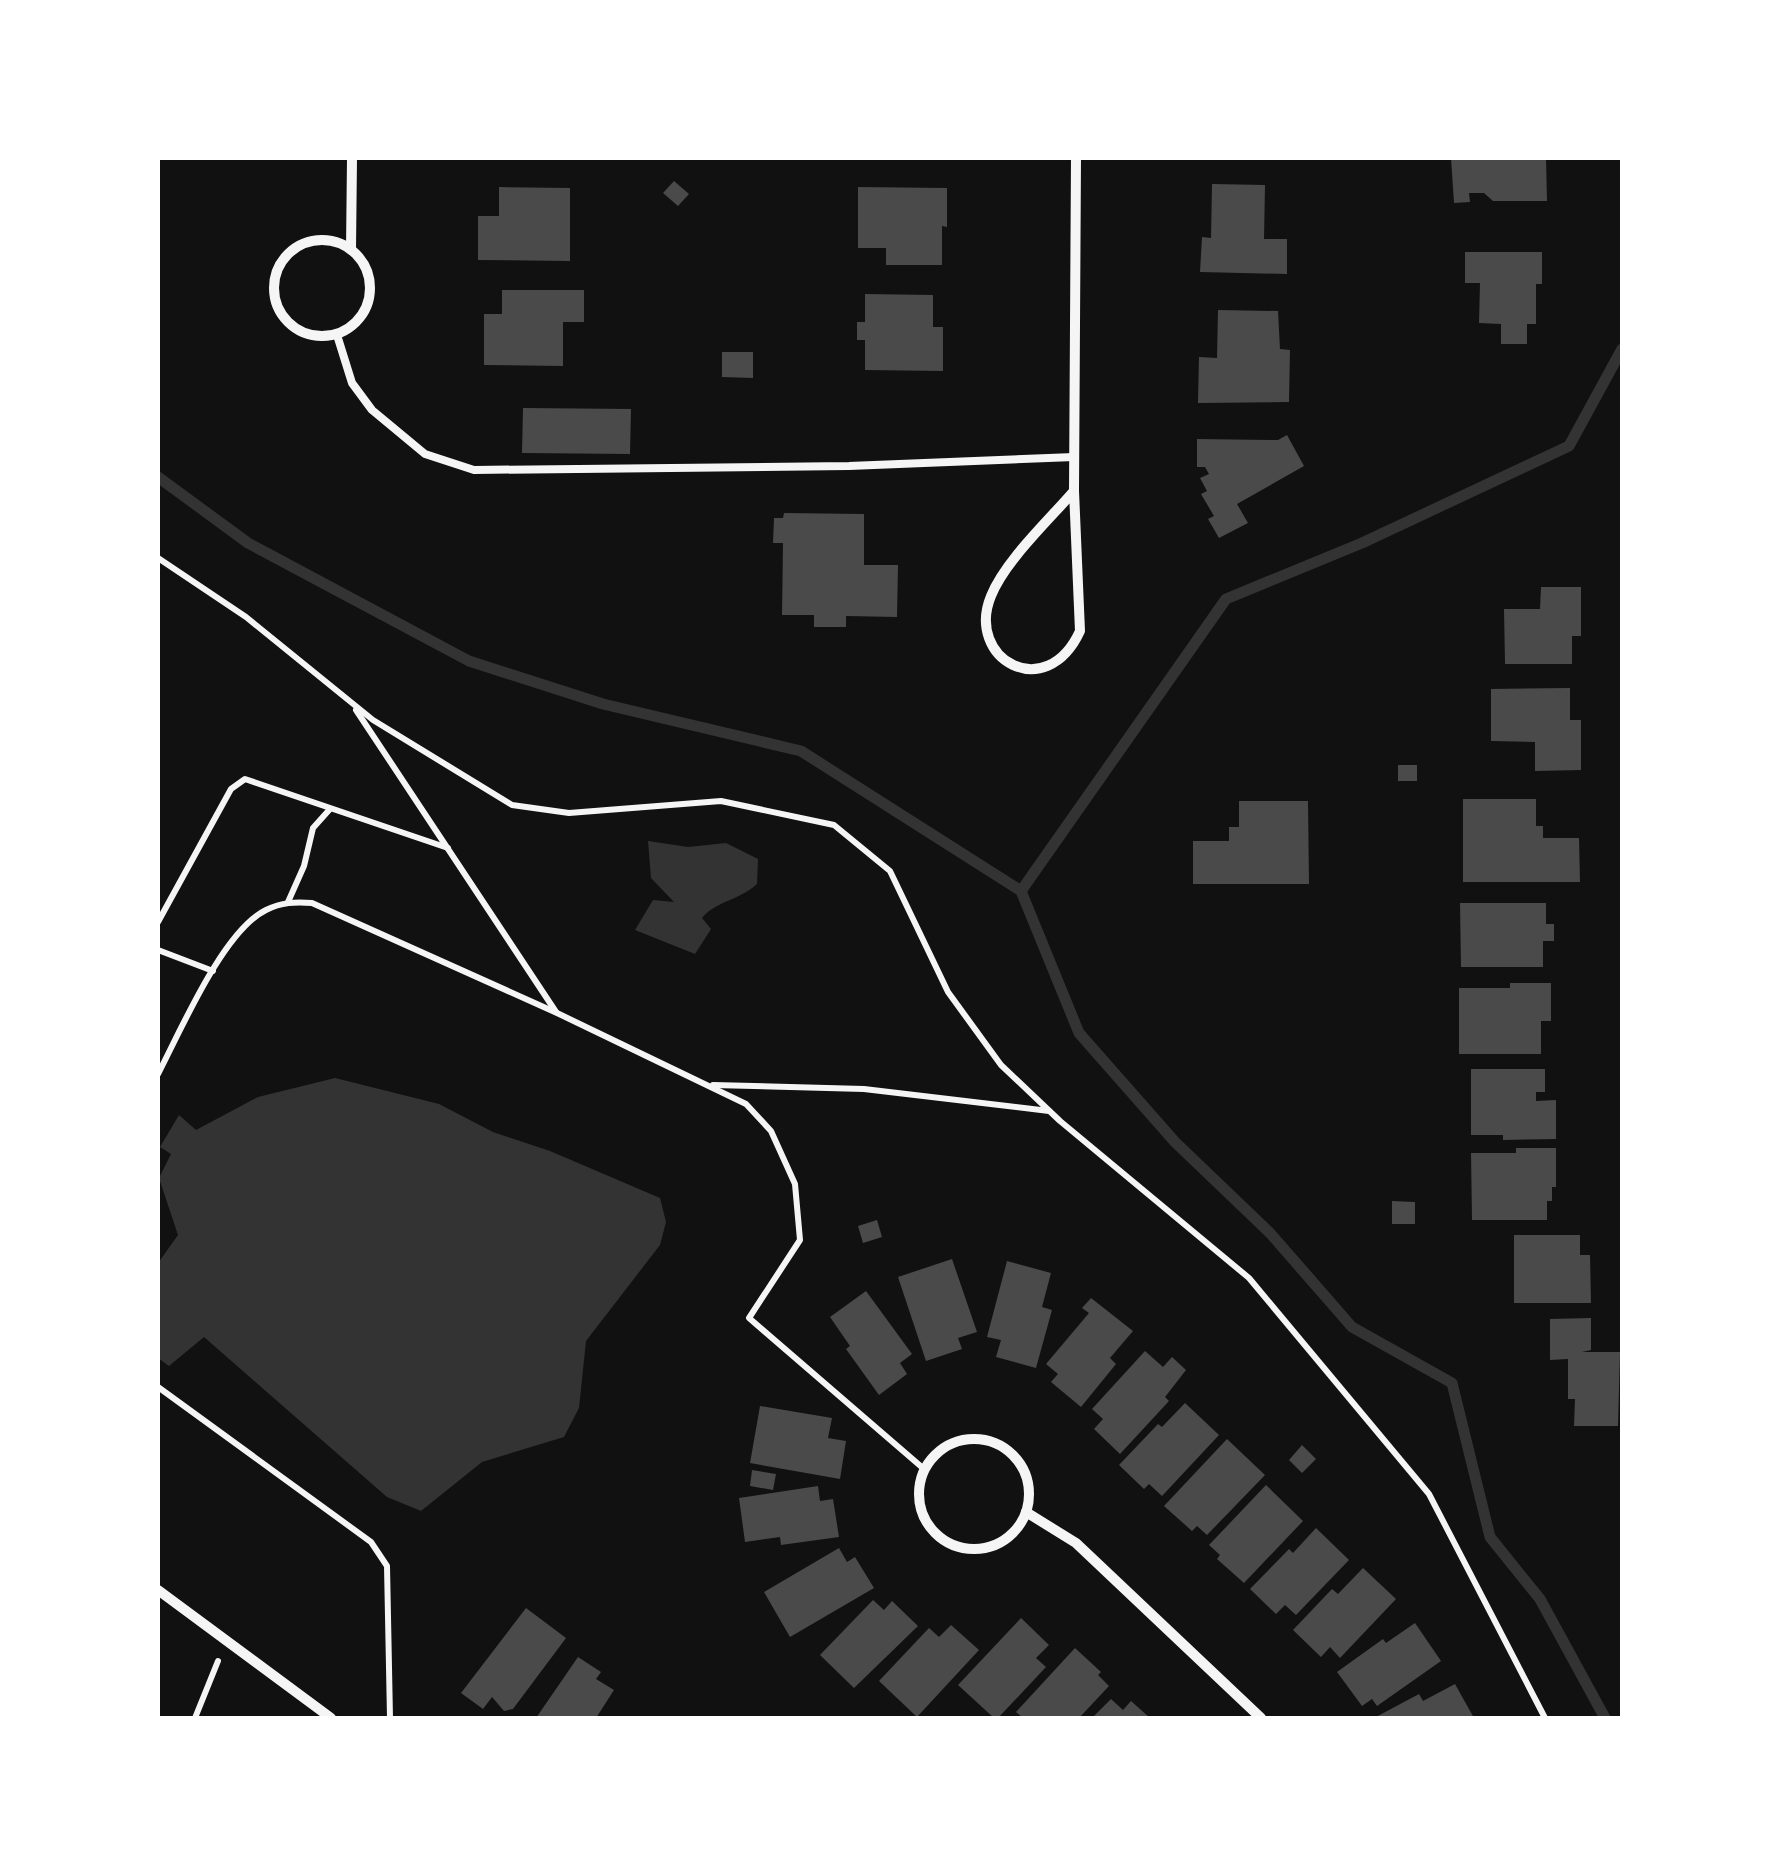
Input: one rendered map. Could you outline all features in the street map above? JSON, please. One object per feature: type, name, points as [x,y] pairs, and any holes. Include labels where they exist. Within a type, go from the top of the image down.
[{"type":"street","points":[[351,249],[352,158]]},
{"type":"street","points":[[1074,491],[1006,572],[991,596],[986,614],[993,649],[1024,668],[1044,670],[1060,661],[1080,632],[1074,491],[1076,158]]},
{"type":"street","points":[[319,240],[336,242],[351,249],[369,274],[368,304],[350,328],[336,335],[322,337],[293,326],[275,299],[274,282],[279,266],[303,244],[319,240]]},
{"type":"street","points":[[978,1438],[994,1442],[1010,1453],[1026,1476],[1026,1512],[1006,1538],[992,1546],[955,1546],[942,1540],[922,1515],[918,1496],[924,1469],[935,1454],[959,1440],[978,1438]]},
{"type":"street","points":[[1026,1512],[1076,1542],[1261,1718]]},
{"type":"street","points":[[158,1590],[331,1718]]},
{"type":"lane","points":[[336,335],[352,384],[372,410],[426,454],[474,470],[848,466],[1074,457]]},
{"type":"path","points":[[158,558],[246,617],[352,704],[512,806],[568,813],[720,801],[834,825],[890,871],[948,992],[1002,1065],[1050,1112],[1248,1278],[1429,1494],[1545,1718]]},
{"type":"path","points":[[352,704],[557,1013]]},
{"type":"path","points":[[158,922],[231,788],[246,780],[448,848]]},
{"type":"path","points":[[288,902],[304,866],[312,828],[332,808]]},
{"type":"path","points":[[158,1074],[234,936],[263,911],[288,902],[312,903],[708,1084],[746,1104],[772,1131],[796,1184],[800,1240],[749,1318],[924,1469]]},
{"type":"path","points":[[158,950],[214,971]]},
{"type":"path","points":[[708,1084],[864,1089],[1050,1112]]},
{"type":"path","points":[[158,1387],[372,1542],[388,1566],[390,1718]]},
{"type":"path","points":[[195,1718],[226,1641]]},
{"type":"shaded area","points":[[648,841],[688,847],[726,843],[758,859],[757,884],[702,918],[711,929],[695,954],[635,930],[653,900],[674,902],[651,878]]},
{"type":"shaded area","points":[[335,1078],[439,1104],[493,1132],[550,1151],[660,1198],[666,1222],[660,1245],[586,1341],[579,1408],[564,1437],[482,1462],[421,1511],[387,1497],[204,1337],[169,1366],[158,1358],[158,1263],[178,1235],[159,1178],[171,1154],[160,1147],[179,1115],[196,1130],[258,1097]]},
{"type":"building","points":[[1451,158],[1546,158],[1547,201],[1493,201],[1484,193],[1469,193],[1470,202],[1454,203]]},
{"type":"building","points":[[674,181],[689,194],[678,206],[663,193]]},
{"type":"building","points":[[1212,184],[1265,185],[1264,239],[1287,239],[1287,274],[1200,272],[1202,237],[1211,238]]},
{"type":"building","points":[[499,187],[570,188],[570,261],[478,260],[478,216],[499,216]]},
{"type":"building","points":[[858,187],[947,188],[942,265],[886,265],[886,248],[858,248]]},
{"type":"building","points":[[1465,252],[1542,252],[1542,284],[1536,284],[1536,324],[1527,324],[1527,344],[1501,344],[1501,324],[1479,323],[1480,283],[1465,283]]},
{"type":"building","points":[[502,290],[584,290],[584,322],[563,322],[563,366],[484,365],[484,314],[502,314]]},
{"type":"building","points":[[865,294],[933,295],[933,327],[943,327],[943,371],[865,370],[865,340],[857,340],[857,322],[865,322]]},
{"type":"building","points":[[1218,310],[1278,311],[1280,349],[1290,350],[1289,402],[1198,403],[1199,357],[1217,358]]},
{"type":"building","points":[[722,352],[753,352],[753,378],[722,377]]},
{"type":"building","points":[[523,408],[631,409],[630,454],[522,453]]},
{"type":"building","points":[[1287,435],[1304,466],[1237,504],[1248,523],[1219,538],[1208,519],[1214,516],[1201,494],[1207,491],[1200,478],[1209,474],[1205,467],[1197,467],[1197,439],[1278,440]]},
{"type":"building","points":[[784,513],[864,514],[864,565],[898,565],[897,617],[846,616],[846,627],[814,627],[814,615],[782,615],[783,543],[773,543],[774,518],[783,518]]},
{"type":"building","points":[[1541,587],[1581,587],[1581,636],[1572,636],[1572,664],[1505,664],[1504,609],[1540,609]]},
{"type":"building","points":[[1570,688],[1570,720],[1581,720],[1581,770],[1535,771],[1535,742],[1491,741],[1491,689]]},
{"type":"building","points":[[1398,765],[1417,765],[1417,781],[1398,781]]},
{"type":"building","points":[[1463,799],[1536,799],[1536,826],[1543,826],[1543,838],[1579,838],[1580,882],[1463,882]]},
{"type":"building","points":[[1239,801],[1308,801],[1309,884],[1193,884],[1193,841],[1229,841],[1229,827],[1239,827]]},
{"type":"building","points":[[1460,903],[1546,903],[1546,924],[1554,924],[1554,941],[1543,941],[1543,967],[1461,967]]},
{"type":"building","points":[[1510,983],[1551,983],[1551,1021],[1541,1021],[1541,1054],[1459,1054],[1459,988],[1510,988]]},
{"type":"building","points":[[1471,1069],[1545,1069],[1545,1092],[1536,1092],[1536,1101],[1556,1100],[1556,1139],[1503,1140],[1503,1135],[1471,1135]]},
{"type":"building","points":[[1516,1148],[1556,1148],[1556,1187],[1552,1187],[1552,1201],[1547,1201],[1547,1220],[1472,1220],[1471,1153],[1516,1153]]},
{"type":"building","points":[[1392,1201],[1415,1202],[1415,1224],[1392,1224]]},
{"type":"building","points":[[877,1220],[882,1237],[863,1243],[858,1226]]},
{"type":"building","points":[[1514,1235],[1580,1235],[1580,1255],[1590,1255],[1591,1303],[1514,1303]]},
{"type":"building","points":[[952,1259],[977,1332],[958,1338],[962,1349],[926,1361],[898,1277]]},
{"type":"building","points":[[1007,1261],[1051,1273],[1042,1307],[1052,1310],[1036,1368],[996,1357],[1001,1340],[987,1337]]},
{"type":"building","points":[[866,1291],[912,1354],[900,1363],[907,1374],[879,1395],[846,1349],[850,1346],[830,1317]]},
{"type":"building","points":[[1091,1298],[1133,1331],[1110,1358],[1116,1364],[1081,1407],[1051,1382],[1058,1374],[1046,1364],[1089,1313],[1082,1308]]},
{"type":"building","points":[[1591,1318],[1591,1350],[1582,1352],[1620,1352],[1618,1426],[1574,1426],[1575,1399],[1568,1399],[1568,1359],[1550,1360],[1550,1319]]},
{"type":"building","points":[[1145,1351],[1163,1367],[1172,1357],[1186,1370],[1165,1397],[1169,1401],[1120,1454],[1094,1429],[1103,1419],[1092,1409]]},
{"type":"building","points":[[1185,1403],[1219,1435],[1162,1496],[1149,1484],[1144,1489],[1119,1465],[1158,1424],[1162,1427]]},
{"type":"building","points":[[760,1406],[832,1418],[828,1438],[846,1441],[840,1479],[750,1463]]},
{"type":"building","points":[[1227,1439],[1265,1475],[1207,1535],[1197,1526],[1192,1531],[1164,1506]]},
{"type":"building","points":[[1302,1445],[1316,1459],[1302,1473],[1289,1460]]},
{"type":"building","points":[[752,1470],[776,1474],[773,1490],[750,1486]]},
{"type":"building","points":[[1266,1485],[1303,1521],[1244,1583],[1217,1559],[1220,1555],[1209,1545]]},
{"type":"building","points":[[818,1486],[820,1501],[833,1499],[839,1537],[781,1545],[780,1537],[745,1542],[739,1498]]},
{"type":"building","points":[[1316,1528],[1349,1560],[1296,1615],[1285,1605],[1276,1614],[1250,1589]]},
{"type":"building","points":[[839,1548],[847,1562],[855,1557],[874,1588],[790,1637],[764,1592]]},
{"type":"building","points":[[1363,1568],[1396,1599],[1340,1658],[1330,1647],[1321,1657],[1293,1630],[1332,1589],[1338,1594]]},
{"type":"building","points":[[873,1600],[884,1610],[892,1601],[918,1626],[854,1688],[820,1655]]},
{"type":"building","points":[[526,1608],[566,1638],[513,1709],[504,1711],[492,1697],[483,1709],[461,1693]]},
{"type":"building","points":[[1021,1618],[1049,1645],[1036,1658],[1046,1667],[994,1718],[958,1685]]},
{"type":"building","points":[[1415,1623],[1441,1661],[1377,1706],[1372,1699],[1362,1706],[1337,1672],[1383,1639],[1386,1643]]},
{"type":"building","points":[[951,1625],[979,1650],[917,1717],[879,1681],[929,1628],[939,1637]]},
{"type":"building","points":[[1075,1648],[1101,1672],[1098,1675],[1109,1686],[1079,1718],[1023,1718],[1016,1712]]},
{"type":"building","points":[[578,1657],[601,1672],[596,1679],[614,1690],[596,1718],[536,1718]]},
{"type":"building","points":[[1455,1684],[1474,1718],[1374,1718],[1419,1694],[1423,1701]]},
{"type":"building","points":[[1111,1699],[1123,1710],[1131,1701],[1150,1718],[1092,1718]]},
{"type":"waterway","points":[[1021,891],[1226,599],[1362,543],[1569,446],[1622,349]]},
{"type":"waterway","points":[[158,477],[248,543],[469,661],[603,704],[801,751],[1021,891],[1079,1033],[1175,1142],[1270,1233],[1352,1327],[1452,1383],[1490,1537],[1540,1599],[1605,1718]]}]
